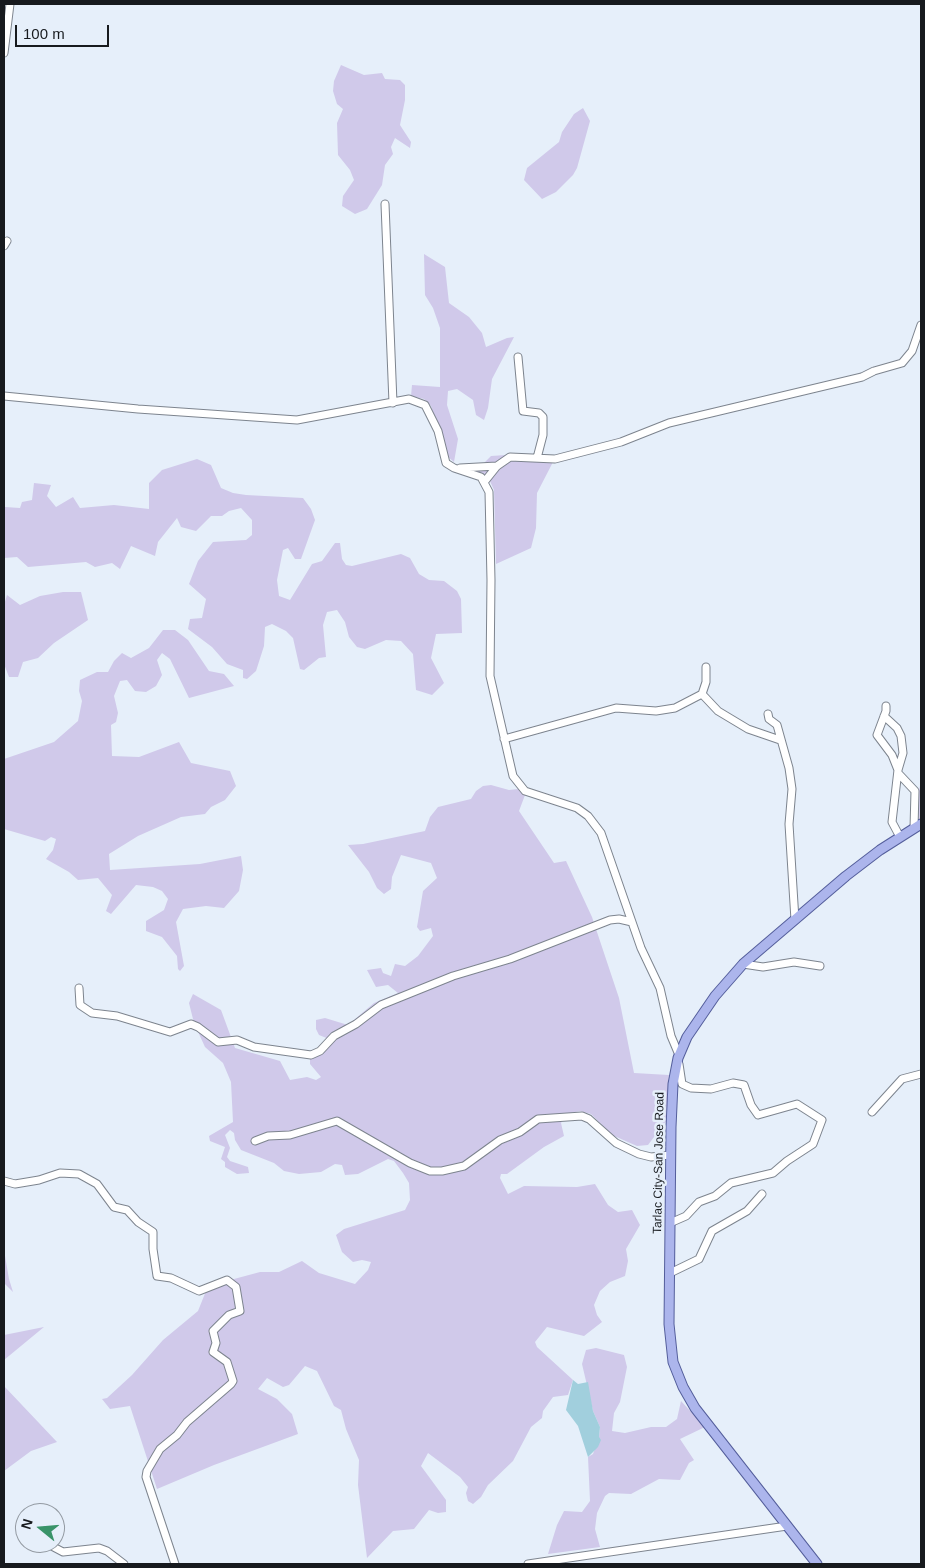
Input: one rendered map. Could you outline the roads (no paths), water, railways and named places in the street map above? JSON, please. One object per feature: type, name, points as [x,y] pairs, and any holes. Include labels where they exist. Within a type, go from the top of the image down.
[{"type":"main road","name":"Tarlac City-San Jose Road","points":[[817,1564],[696,1408],[683,1387],[670,1347],[670,1155],[673,1084],[678,1057],[702,1012],[743,964],[846,876],[918,826]]},
{"type":"street","points":[[4,54],[6,12],[10,4]]},
{"type":"street","points":[[385,204],[393,403]]},
{"type":"street","points":[[485,481],[497,466],[510,457],[555,459],[621,442],[669,423],[862,377],[874,371],[902,363],[907,359],[921,325]]},
{"type":"street","points":[[518,357],[523,411],[539,413],[543,417],[543,435],[537,458]]},
{"type":"street","points":[[4,396],[138,409],[297,420],[409,399],[425,404],[438,431],[443,460],[454,468],[476,475],[485,481],[489,492],[492,580],[490,676],[513,776],[522,788],[571,805],[593,821],[607,846],[632,922],[660,988],[678,1057],[682,1084],[691,1088],[711,1088],[734,1083],[744,1085],[751,1105],[758,1115],[797,1104],[822,1120],[813,1144],[787,1160],[773,1173],[731,1183],[715,1196],[699,1202],[686,1216],[670,1223]]},
{"type":"street","points":[[454,468],[497,466]]},
{"type":"street","points":[[504,739],[616,708],[656,712],[675,708],[702,694],[706,682],[706,668]]},
{"type":"street","points":[[702,694],[718,711],[741,725],[780,740]]},
{"type":"street","points":[[886,706],[877,735],[892,755],[898,771],[915,791],[918,826]]},
{"type":"street","points":[[768,714],[769,719],[777,725],[789,768],[792,790],[789,824],[795,920]]},
{"type":"street","points":[[884,716],[897,728],[901,736],[903,753],[898,771],[892,822],[900,837]]},
{"type":"street","points":[[79,988],[80,1005],[92,1013],[118,1016],[170,1032],[191,1024],[218,1042],[237,1040],[254,1047],[311,1055],[320,1051],[334,1036],[356,1024],[381,1005],[444,979],[522,954],[563,936],[592,929],[610,920],[622,919],[632,922]]},
{"type":"street","points":[[743,964],[763,967],[794,962],[820,966]]},
{"type":"street","points":[[872,1112],[902,1079],[921,1074]]},
{"type":"street","points":[[255,1141],[268,1136],[290,1136],[337,1121],[410,1163],[430,1171],[442,1171],[464,1166],[500,1140],[520,1132],[538,1119],[582,1116],[589,1119],[616,1143],[639,1154],[651,1158],[670,1155]]},
{"type":"street","points":[[4,1181],[15,1184],[39,1180],[60,1173],[79,1174],[97,1184],[114,1207],[127,1210],[138,1222],[151,1229],[154,1240],[153,1250],[157,1276],[171,1278],[199,1291],[227,1280],[236,1287],[240,1311],[229,1315],[213,1331],[216,1343],[213,1352],[227,1362],[233,1381],[187,1422],[177,1435],[160,1450],[147,1471],[146,1477],[175,1564]]},
{"type":"street","points":[[670,1273],[699,1259],[712,1231],[747,1211],[762,1194]]},
{"type":"street","points":[[528,1564],[787,1526]]},
{"type":"street","points":[[65,1552],[99,1548],[107,1551],[124,1564]]},
{"type":"water","points":[[573,1380],[578,1384],[588,1382],[593,1411],[600,1427],[599,1437],[601,1440],[598,1447],[588,1457],[578,1426],[566,1410]]}]
